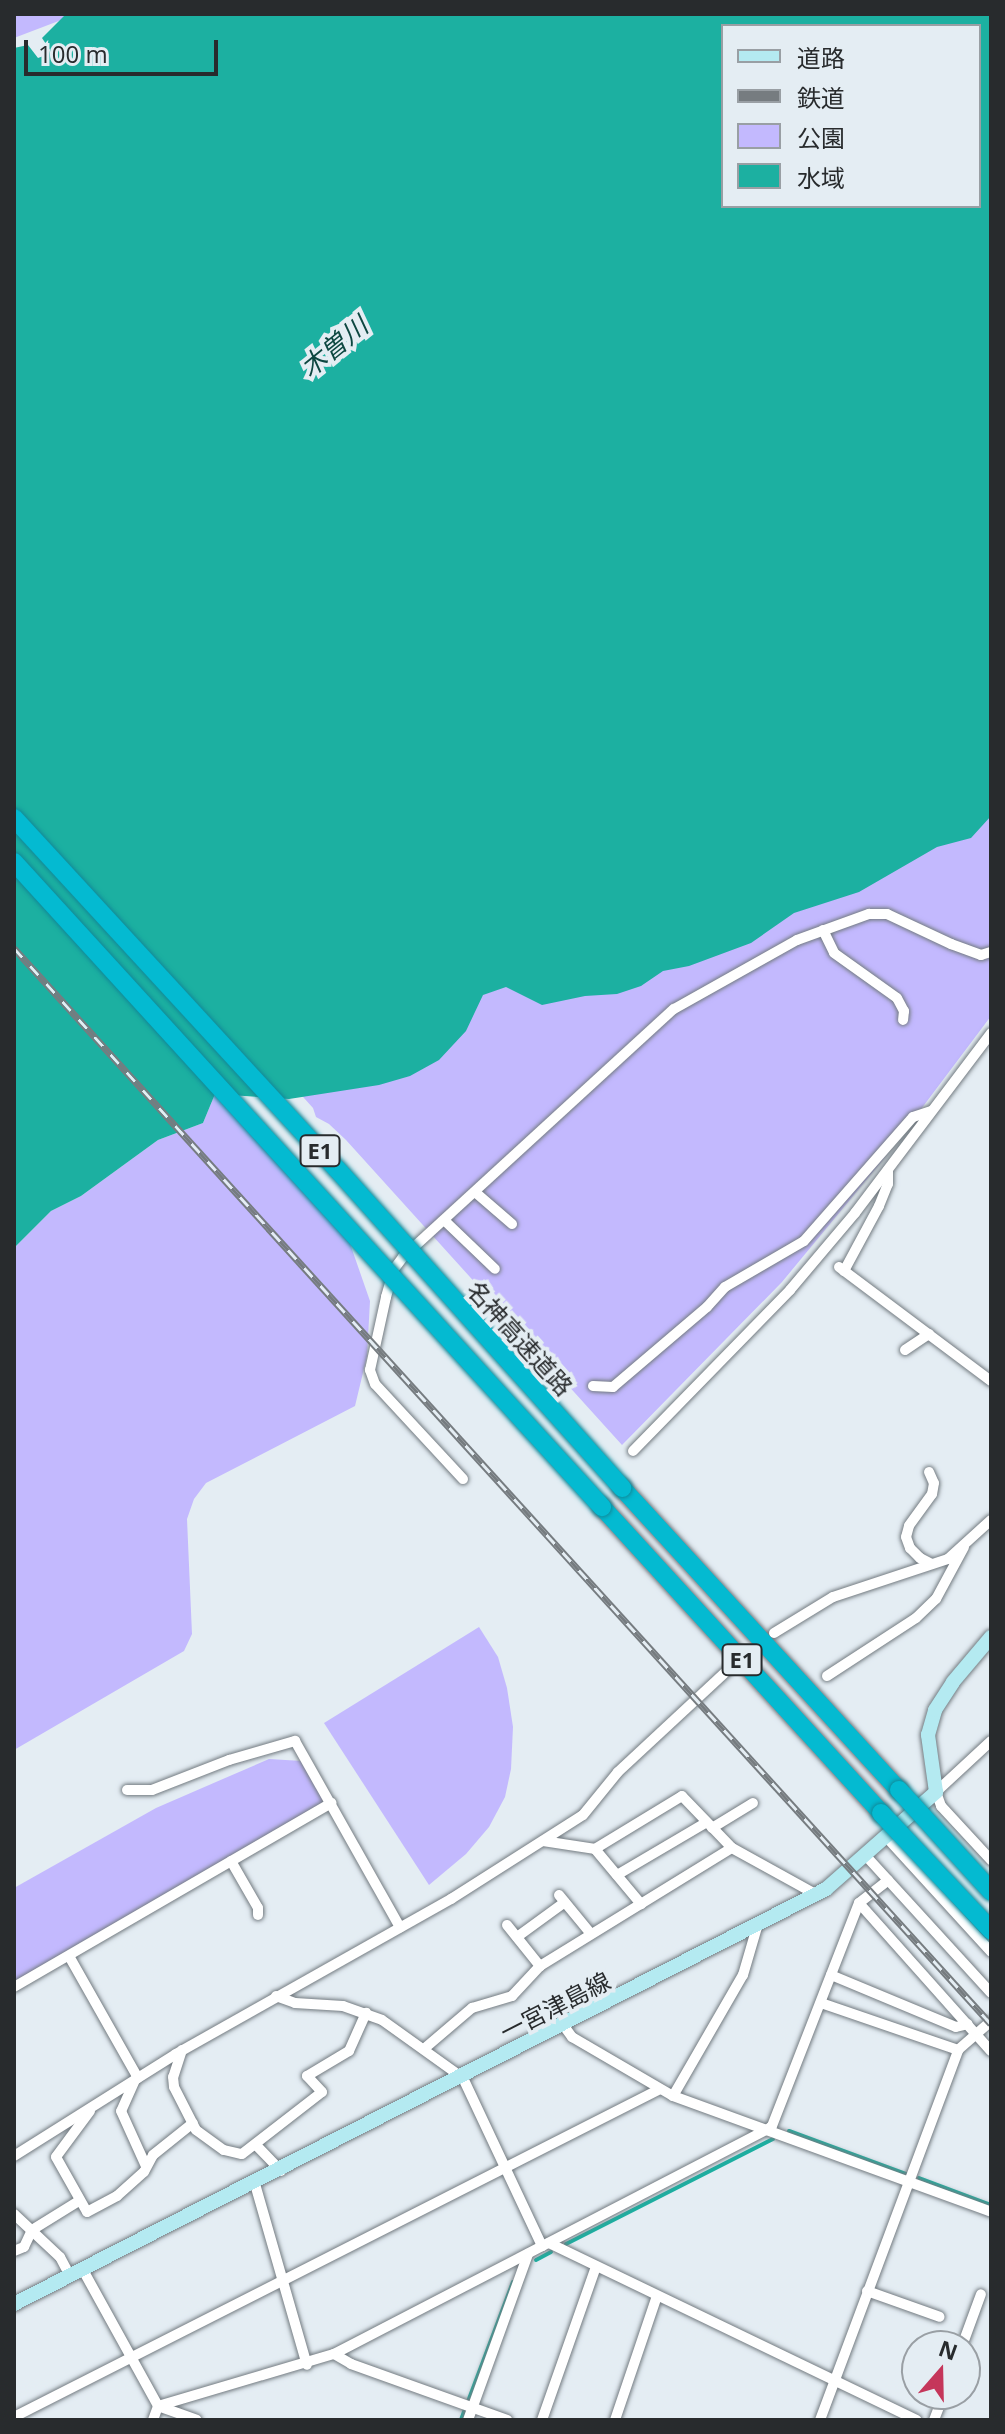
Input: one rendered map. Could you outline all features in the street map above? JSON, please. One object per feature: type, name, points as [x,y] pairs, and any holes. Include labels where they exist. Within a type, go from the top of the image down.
[{"type":"highway","name":"名神高速道路","points":[[14,818],[337,1169],[622,1488],[991,1891]]},
{"type":"highway","name":"E1","points":[[14,862],[991,1930]]},
{"type":"main road","points":[[936,1792],[928,1735],[935,1710],[953,1682],[991,1637]]},
{"type":"main road","name":"一宮津島線","points":[[14,2304],[281,2171],[817,1895],[887,1838],[936,1792]]},
{"type":"street","points":[[463,1479],[375,1384],[370,1370],[394,1269],[674,1009],[797,940],[869,914],[887,914],[981,955],[991,952]]},
{"type":"street","points":[[823,930],[834,953],[897,998],[904,1011],[903,1020]]},
{"type":"street","points":[[633,1451],[790,1290],[888,1170],[991,1033]]},
{"type":"street","points":[[593,1386],[613,1387],[707,1307],[725,1287],[804,1241],[913,1117],[933,1110]]},
{"type":"street","points":[[888,1170],[888,1184],[879,1206],[841,1269],[991,1381]]},
{"type":"street","points":[[475,1192],[512,1224]]},
{"type":"street","points":[[445,1221],[495,1269]]},
{"type":"street","points":[[905,1350],[929,1334]]},
{"type":"street","points":[[929,1472],[934,1483],[932,1494],[909,1526],[906,1537],[910,1548],[932,1564]]},
{"type":"street","points":[[774,1633],[833,1597],[948,1559],[991,1520]]},
{"type":"street","points":[[827,1676],[916,1618],[936,1599],[964,1547]]},
{"type":"street","points":[[14,2156],[182,2050],[400,1927],[583,1815],[618,1772],[731,1667]]},
{"type":"street","points":[[127,1790],[152,1790],[229,1760],[295,1741],[400,1927]]},
{"type":"street","points":[[991,1741],[986,1754],[936,1792],[941,1806],[991,1860]]},
{"type":"street","points":[[543,1841],[595,1849],[682,1796],[732,1848],[817,1895]]},
{"type":"street","points":[[14,1987],[331,1803]]},
{"type":"street","points":[[617,1875],[753,1803]]},
{"type":"street","points":[[887,1838],[991,1952]]},
{"type":"street","points":[[425,2048],[472,2008],[512,1996],[540,1966],[732,1848]]},
{"type":"street","points":[[595,1849],[641,1904]]},
{"type":"street","points":[[866,1856],[991,1993]]},
{"type":"street","points":[[231,1861],[258,1908],[258,1915]]},
{"type":"street","points":[[158,2406],[307,2365],[334,2354],[767,2130],[772,2126],[859,1903],[888,1880]]},
{"type":"street","points":[[517,1937],[562,1898],[591,1934]]},
{"type":"street","points":[[859,1903],[991,2051]]},
{"type":"street","points":[[507,1925],[540,1966]]},
{"type":"street","points":[[673,2096],[743,1975],[757,1927]]},
{"type":"street","points":[[69,1956],[137,2079]]},
{"type":"street","points":[[831,1975],[956,2027],[968,2024]]},
{"type":"street","points":[[276,1996],[295,2003],[343,2006],[366,2013],[425,2048],[463,2078],[545,2245],[917,2420]]},
{"type":"street","points":[[821,2003],[958,2050]]},
{"type":"street","points":[[182,2050],[173,2077],[174,2087],[196,2130],[232,2153],[242,2154],[322,2092],[307,2076],[349,2051],[366,2013]]},
{"type":"street","points":[[820,2420],[958,2050],[991,2021]]},
{"type":"street","points":[[564,2026],[572,2037],[673,2096],[991,2212]]},
{"type":"street","points":[[137,2079],[121,2111],[146,2166]]},
{"type":"street","points":[[14,2417],[660,2089]]},
{"type":"street","points":[[93,2107],[56,2157],[87,2212],[117,2196],[144,2172],[153,2155],[193,2123]]},
{"type":"street","points":[[256,2145],[281,2171]]},
{"type":"street","points":[[255,2184],[307,2365]]},
{"type":"street","points":[[14,2251],[24,2247],[32,2230],[79,2201]]},
{"type":"street","points":[[14,2214],[76,2273],[132,2358],[158,2406],[197,2420]]},
{"type":"street","points":[[468,2420],[528,2254]]},
{"type":"street","points":[[542,2420],[596,2267]]},
{"type":"street","points":[[867,2291],[940,2317]]},
{"type":"street","points":[[968,2330],[981,2294]]},
{"type":"street","points":[[615,2420],[657,2296]]},
{"type":"street","points":[[334,2354],[351,2364],[507,2420]]},
{"type":"street","points":[[153,2420],[158,2406]]},
{"type":"green space","points":[[14,14],[77,14],[14,38]]},
{"type":"green space","points":[[991,815],[991,1016],[882,1161],[782,1282],[622,1445],[346,1140],[316,1117],[313,1108],[295,1088],[459,1001]]},
{"type":"green space","points":[[215,1094],[347,1235],[370,1301],[367,1356],[355,1406],[206,1483],[194,1499],[187,1519],[192,1634],[184,1651],[14,1750],[14,1248],[51,1211],[81,1196],[158,1140],[203,1123]]},
{"type":"green space","points":[[479,1627],[498,1657],[507,1688],[513,1727],[511,1769],[505,1797],[489,1827],[466,1854],[429,1885],[324,1723]]},
{"type":"green space","points":[[269,1759],[302,1761],[327,1802],[14,1982],[14,1888],[156,1808]]},
{"type":"water","name":"木曽川","points":[[66,14],[991,14],[991,816],[971,838],[937,847],[859,892],[794,913],[751,943],[689,966],[663,971],[641,986],[617,994],[585,996],[542,1005],[506,987],[483,995],[466,1031],[439,1060],[410,1076],[379,1085],[289,1099],[215,1094],[203,1123],[158,1140],[81,1196],[51,1211],[14,1248],[14,48],[28,45],[38,58],[49,54],[50,50],[42,38]]},
{"type":"waterway","points":[[789,2131],[906,2174]]},
{"type":"waterway","points":[[566,2244],[773,2139]]},
{"type":"waterway","points":[[919,2178],[991,2205]]},
{"type":"waterway","points":[[536,2260],[551,2252]]},
{"type":"waterway","points":[[469,2399],[513,2282]]},
{"type":"waterway","points":[[461,2420],[465,2409]]},
{"type":"tunnel","points":[[738,1661],[766,1639]]},
{"type":"railway","points":[[14,948],[991,2024]]}]
